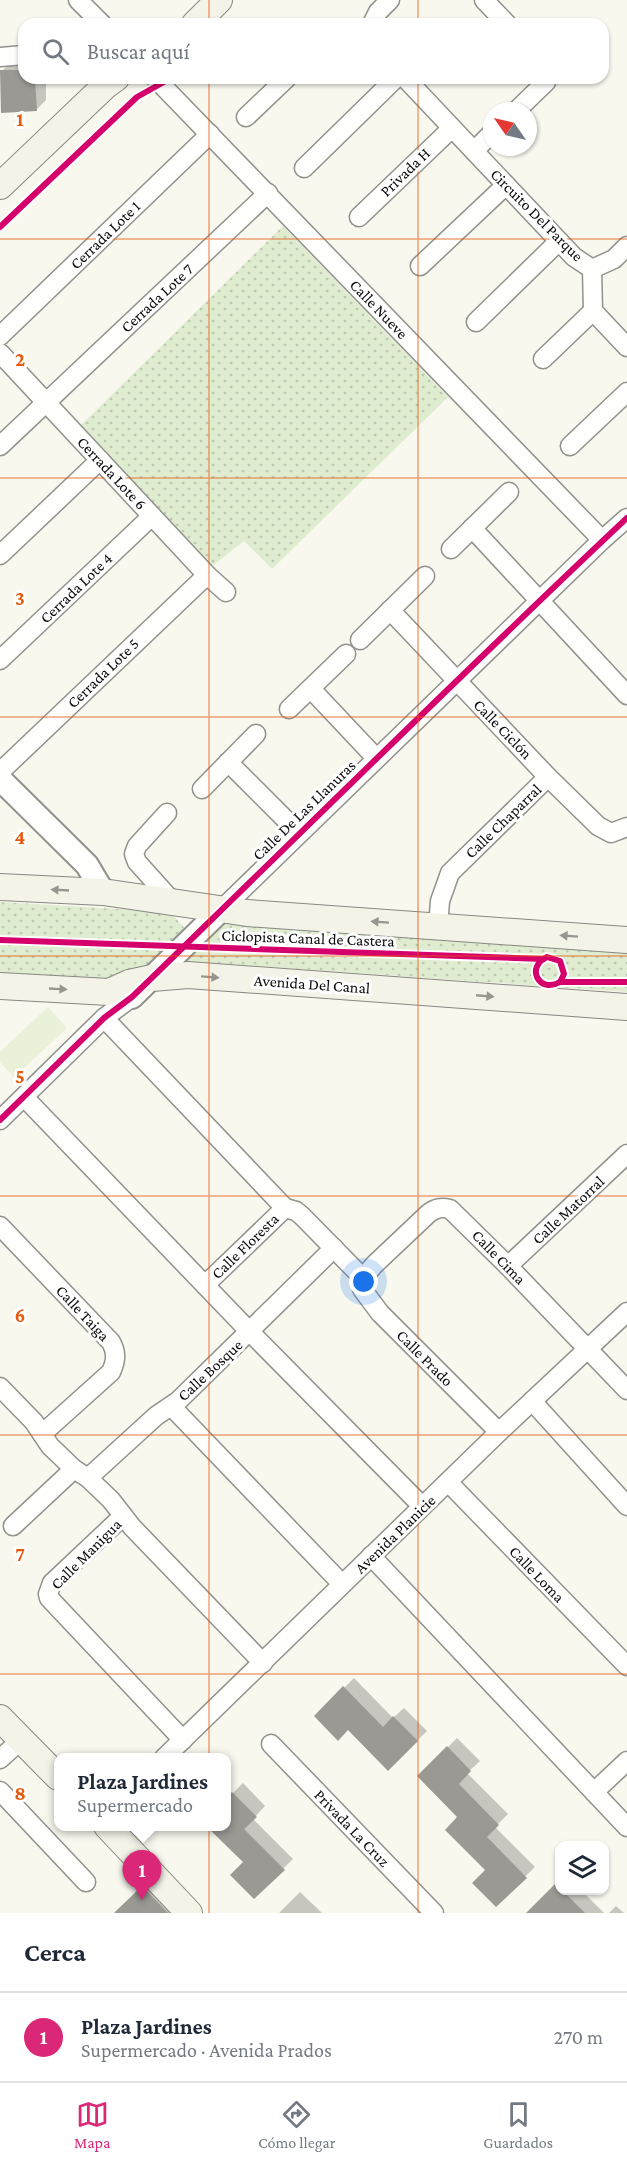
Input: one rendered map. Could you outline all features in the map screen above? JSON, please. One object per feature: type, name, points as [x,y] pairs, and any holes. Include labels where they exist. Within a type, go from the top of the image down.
[{"type":"main road","points":[[201,18],[219,0]]},
{"type":"main road","points":[[0,186],[108,84]]},
{"type":"main road","points":[[0,887],[103,892],[247,913],[627,940]]},
{"type":"main road","name":"Avenida Del Canal","points":[[0,986],[109,992],[129,982],[188,975],[627,1007]]},
{"type":"main road","points":[[0,1718],[54,1773]]},
{"type":"main road","points":[[111,1831],[189,1913]]},
{"type":"street","points":[[375,18],[390,0]]},
{"type":"street","points":[[484,0],[501,18]]},
{"type":"street","points":[[0,57],[18,56]]},
{"type":"street","name":"Calle Nueve","points":[[162,84],[602,540]]},
{"type":"street","points":[[246,117],[281,84]]},
{"type":"street","points":[[304,168],[390,84]]},
{"type":"street","name":"Circuito Del Parque","points":[[411,84],[574,257],[592,269],[614,259],[627,246]]},
{"type":"street","points":[[525,102],[544,84]]},
{"type":"street","name":"Privada H","points":[[359,217],[452,128]]},
{"type":"street","name":"Cerrada Lote 1","points":[[0,336],[210,134]]},
{"type":"street","points":[[474,151],[483,142]]},
{"type":"street","points":[[420,267],[506,185]]},
{"type":"street","name":"Cerrada Lote 7","points":[[0,446],[268,193]]},
{"type":"street","points":[[476,322],[559,241]]},
{"type":"street","points":[[592,269],[593,311],[627,348]]},
{"type":"street","points":[[543,359],[593,311]]},
{"type":"street","name":"Cerrada Lote 6","points":[[0,352],[226,592]]},
{"type":"street","points":[[570,446],[627,392]]},
{"type":"street","points":[[0,555],[100,460]]},
{"type":"street","points":[[451,549],[509,492]]},
{"type":"street","name":"Cerrada Lote 4","points":[[0,660],[152,516]]},
{"type":"street","name":"Calle De Las Llanuras","points":[[0,1120],[104,1018],[152,978],[298,833],[602,540],[625,526]]},
{"type":"street","points":[[472,528],[627,694]]},
{"type":"street","name":"Cerrada Lote 5","points":[[0,772],[207,574]]},
{"type":"street","points":[[360,640],[425,576]]},
{"type":"street","name":"Calle Ciclón","points":[[390,610],[548,777]]},
{"type":"street","points":[[289,709],[346,654]]},
{"type":"street","points":[[311,689],[376,758]]},
{"type":"street","points":[[202,789],[256,734]]},
{"type":"street","points":[[228,762],[298,833]]},
{"type":"street","name":"Calle Chaparral","points":[[438,927],[440,901],[450,873],[548,777],[604,830],[611,833],[627,827]]},
{"type":"street","points":[[0,779],[87,865],[103,892]]},
{"type":"street","points":[[167,813],[137,846],[134,854],[137,862],[173,902]]},
{"type":"street","name":"Calle Floresta","points":[[24,1097],[205,1285],[285,1208],[104,1018]]},
{"type":"street","name":"Calle Matorral","points":[[508,1266],[627,1154]]},
{"type":"street","name":"Calle Cima","points":[[363,1278],[429,1213],[436,1208],[443,1207],[457,1214],[627,1390]]},
{"type":"street","points":[[285,1208],[296,1211],[363,1278]]},
{"type":"street","name":"Calle Taiga","points":[[0,1226],[111,1342],[115,1350],[115,1364],[111,1372],[42,1434]]},
{"type":"street","points":[[205,1285],[250,1332],[334,1248]]},
{"type":"street","name":"Calle Prado","points":[[363,1278],[362,1289],[380,1312],[499,1432]]},
{"type":"street","name":"Avenida Planicie","points":[[169,1753],[422,1506],[627,1312]]},
{"type":"street","name":"Calle Bosque","points":[[342,1584],[171,1406],[250,1332],[422,1506]]},
{"type":"street","points":[[0,1387],[34,1422],[45,1440],[111,1500],[123,1516]]},
{"type":"street","points":[[532,1401],[627,1506]]},
{"type":"street","points":[[13,1526],[171,1406]]},
{"type":"street","name":"Calle Loma","points":[[448,1482],[627,1666]]},
{"type":"street","name":"Calle Manigua","points":[[183,1740],[49,1598],[52,1583],[123,1516],[263,1663]]},
{"type":"street","points":[[371,1556],[627,1827]]},
{"type":"street","points":[[0,1759],[21,1740]]},
{"type":"street","name":"Privada La Cruz","points":[[270,1744],[434,1913]]},
{"type":"street","points":[[594,1792],[627,1761]]},
{"type":"street","points":[[0,1791],[86,1882]]},
{"type":"green space","points":[[283,226],[448,397],[272,569],[244,541],[197,578],[70,436]]},
{"type":"green space","points":[[0,902],[170,912],[187,931],[147,968],[103,985],[0,977]]},
{"type":"green space","points":[[232,909],[627,948],[627,992],[186,961]]},
{"type":"green space","points":[[48,1007],[67,1028],[14,1077],[0,1062],[0,1052]]},
{"type":"building","points":[[0,70],[18,70],[18,84],[35,84],[37,111],[1,113]]},
{"type":"building","points":[[343,1686],[383,1727],[393,1716],[418,1741],[388,1771],[348,1730],[338,1741],[314,1716]]},
{"type":"building","points":[[447,1746],[471,1771],[459,1784],[499,1825],[487,1837],[527,1878],[496,1907],[472,1883],[485,1870],[445,1830],[457,1817],[417,1776]]},
{"type":"building","points":[[231,1793],[257,1817],[244,1829],[285,1870],[254,1899],[230,1875],[243,1862],[211,1831],[231,1831]]},
{"type":"building","points":[[555,1884],[555,1895],[567,1895],[585,1913],[526,1913]]},
{"type":"building","points":[[142,1886],[168,1913],[114,1913]]},
{"type":"cycle path","points":[[0,227],[137,97],[160,84]]},
{"type":"cycle path","name":"Ciclopista Canal de Castera","points":[[0,1120],[104,1018],[132,997],[440,696],[627,518]]},
{"type":"cycle path","name":"Ciclopista Canal de Castera","points":[[0,940],[543,959]]},
{"type":"cycle path","points":[[560,982],[564,974],[560,961],[547,957],[540,961],[536,972],[537,978],[546,985],[560,982],[627,982]]},
{"type":"place","name":"Plaza Jardines","points":[[142,1900]]}]
